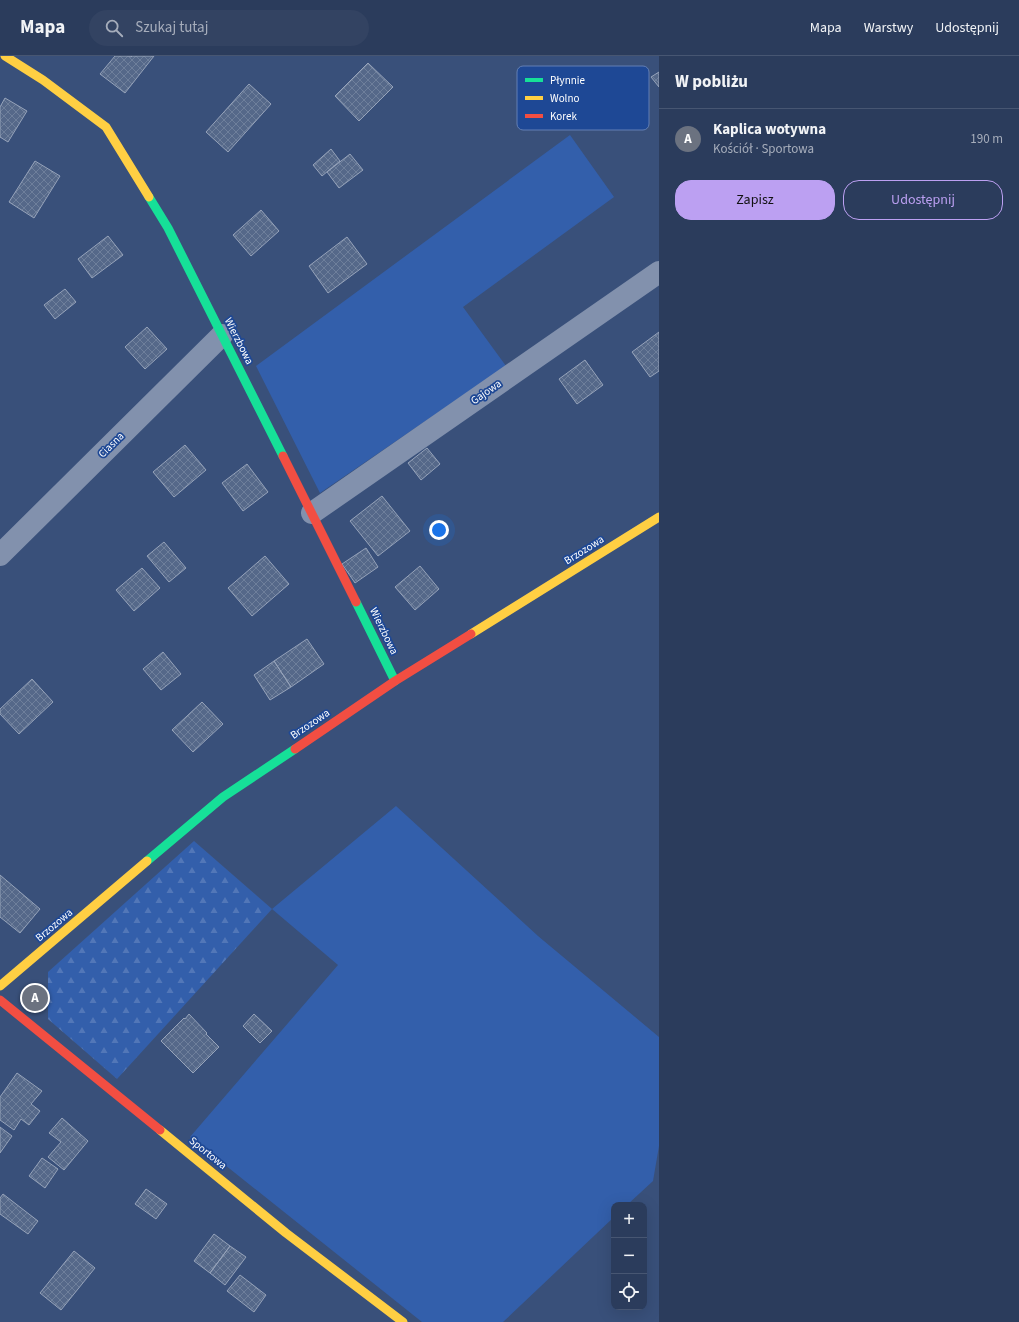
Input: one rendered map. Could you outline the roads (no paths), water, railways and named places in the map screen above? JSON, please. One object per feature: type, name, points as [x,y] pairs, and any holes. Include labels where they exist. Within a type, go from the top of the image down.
[{"type":"street","name":"Wierzbowa","points":[[5,56],[43,80],[106,127],[168,228],[396,681]]},
{"type":"street","name":"Gajowa","points":[[312,513],[659,272]]},
{"type":"street","name":"Ciasna","points":[[0,555],[222,335]]},
{"type":"street","name":"Brzozowa","points":[[0,986],[223,797],[396,681],[659,517]]},
{"type":"street","name":"Sportowa","points":[[0,1000],[286,1233],[403,1322]]},
{"type":"place","name":"Kaplica wotywna","points":[[35,998]]}]
